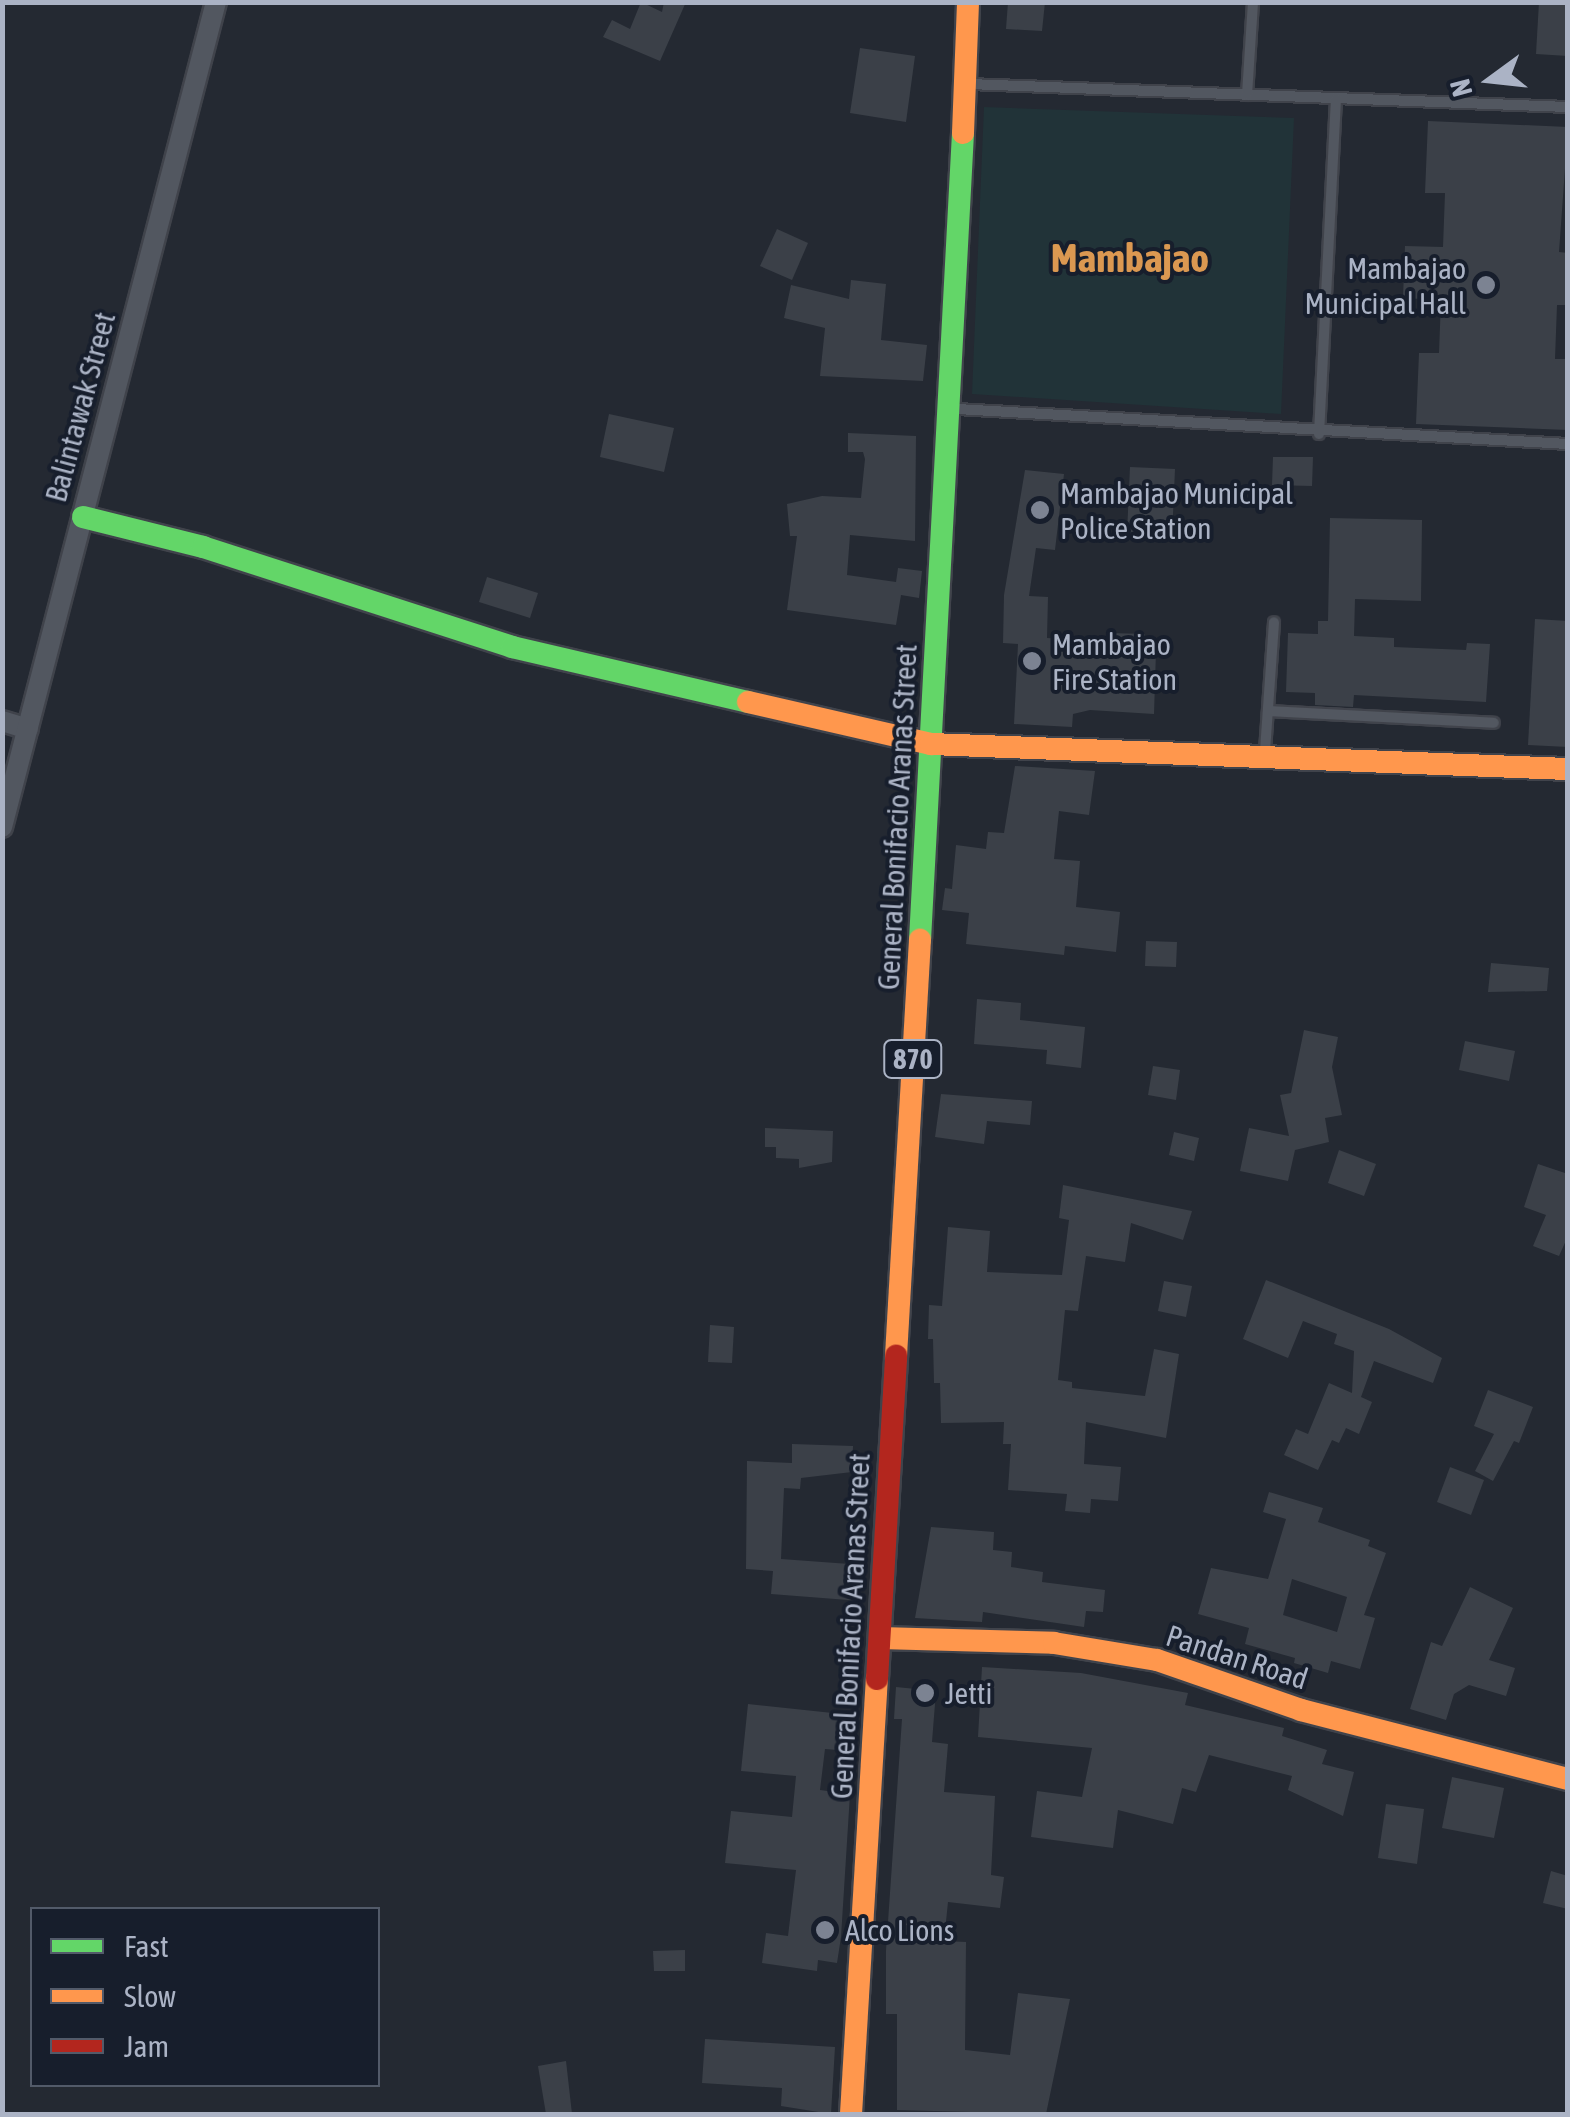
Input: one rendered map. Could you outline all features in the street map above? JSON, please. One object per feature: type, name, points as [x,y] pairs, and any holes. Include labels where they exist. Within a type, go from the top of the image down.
[{"type":"street","name":"Balintawak Street","points":[[2,827],[216,2]]},
{"type":"street","name":"General Bonifacio Aranas Street","points":[[851,2114],[951,409],[968,2]]},
{"type":"street","points":[[83,517],[203,547],[512,647],[931,744],[1568,769]]},
{"type":"street","points":[[2,721],[28,729]]},
{"type":"street","name":"Pandan Road","points":[[880,1638],[1054,1643],[1157,1660],[1301,1710],[1568,1779]]},
{"type":"lane","points":[[1248,95],[1254,2]]},
{"type":"lane","points":[[965,84],[1568,107]]},
{"type":"lane","points":[[1319,434],[1336,98]]},
{"type":"lane","points":[[951,409],[1319,434],[1568,444]]},
{"type":"lane","points":[[1264,757],[1274,622]]},
{"type":"lane","points":[[1268,712],[1494,723]]},
{"type":"shaded area","points":[[984,107],[1294,118],[1281,414],[972,394]]},
{"type":"building","points":[[641,2],[662,12],[664,2],[686,2],[660,61],[603,37],[612,20],[630,29]]},
{"type":"building","points":[[1008,2],[1045,2],[1042,31],[1006,29]]},
{"type":"building","points":[[1539,2],[1568,2],[1568,56],[1536,54]]},
{"type":"building","points":[[860,48],[915,56],[906,122],[850,113]]},
{"type":"building","name":"Mambajao Municipal Hall","points":[[1428,121],[1568,127],[1559,252],[1568,253],[1568,305],[1557,305],[1555,359],[1568,359],[1568,430],[1416,424],[1419,353],[1439,353],[1441,300],[1403,298],[1405,246],[1443,247],[1445,193],[1425,193]]},
{"type":"building","points":[[777,229],[808,243],[792,280],[760,266]]},
{"type":"building","points":[[851,280],[886,284],[881,340],[927,345],[923,381],[820,376],[825,328],[784,318],[791,285],[849,299]]},
{"type":"building","points":[[609,414],[674,428],[664,472],[600,457]]},
{"type":"building","points":[[848,433],[916,436],[915,541],[850,535],[847,575],[896,582],[898,568],[922,571],[919,598],[901,595],[896,625],[787,610],[797,536],[790,536],[787,504],[822,496],[861,498],[865,459],[863,452],[848,452]]},
{"type":"building","points":[[1273,457],[1313,457],[1312,486],[1272,485]]},
{"type":"building","points":[[1130,467],[1175,469],[1172,536],[1127,534]]},
{"type":"building","points":[[1025,470],[1064,474],[1055,550],[1036,548],[1029,596],[1048,597],[1047,638],[1110,642],[1110,633],[1145,634],[1144,650],[1156,651],[1154,714],[1090,710],[1073,714],[1072,727],[1014,724],[1018,644],[1003,643],[1004,595]]},
{"type":"building","points":[[1330,518],[1422,520],[1421,601],[1355,599],[1354,636],[1394,638],[1394,647],[1466,650],[1467,643],[1490,644],[1486,702],[1354,695],[1353,707],[1315,705],[1315,693],[1286,692],[1288,633],[1318,634],[1318,621],[1328,621]]},
{"type":"building","points":[[487,577],[538,593],[530,618],[479,602]]},
{"type":"building","points":[[1535,619],[1568,621],[1568,747],[1528,745]]},
{"type":"building","points":[[1015,766],[1095,771],[1089,815],[1059,811],[1054,859],[1080,861],[1076,907],[1120,912],[1116,952],[1065,946],[1064,955],[966,944],[969,913],[942,910],[945,888],[952,889],[956,845],[986,849],[988,832],[1004,833]]},
{"type":"building","points":[[1146,941],[1177,942],[1176,967],[1145,966]]},
{"type":"building","points":[[1491,963],[1549,968],[1547,991],[1488,992]]},
{"type":"building","points":[[977,999],[1021,1003],[1020,1020],[1085,1027],[1081,1068],[1046,1064],[1047,1050],[974,1044]]},
{"type":"building","points":[[1304,1030],[1338,1037],[1332,1067],[1342,1115],[1325,1118],[1329,1142],[1295,1150],[1288,1181],[1240,1171],[1249,1128],[1289,1136],[1280,1095],[1291,1093]]},
{"type":"building","points":[[1465,1041],[1515,1051],[1509,1081],[1459,1070]]},
{"type":"building","points":[[1153,1066],[1180,1070],[1176,1100],[1148,1095]]},
{"type":"building","points":[[941,1094],[1032,1101],[1030,1125],[987,1121],[984,1144],[935,1137]]},
{"type":"building","points":[[765,1128],[833,1131],[832,1162],[799,1168],[799,1159],[776,1158],[776,1147],[765,1147]]},
{"type":"building","points":[[1174,1132],[1199,1138],[1194,1161],[1169,1155]]},
{"type":"building","points":[[1339,1150],[1376,1164],[1364,1196],[1328,1183]]},
{"type":"building","points":[[1538,1164],[1568,1174],[1568,1236],[1559,1256],[1533,1246],[1546,1215],[1524,1207]]},
{"type":"building","points":[[1063,1185],[1192,1211],[1183,1240],[1131,1223],[1125,1262],[1086,1256],[1078,1311],[1065,1310],[1058,1380],[1072,1382],[1072,1388],[1145,1396],[1154,1349],[1179,1354],[1166,1438],[1086,1422],[1084,1464],[1121,1467],[1118,1501],[1091,1499],[1090,1513],[1065,1511],[1067,1494],[1008,1490],[1011,1444],[1003,1444],[1004,1422],[941,1423],[940,1383],[934,1383],[933,1339],[928,1339],[929,1305],[942,1306],[948,1227],[990,1231],[987,1272],[1062,1275],[1069,1220],[1059,1218]]},
{"type":"building","points":[[1266,1280],[1389,1329],[1442,1358],[1433,1383],[1374,1361],[1361,1397],[1372,1402],[1359,1434],[1346,1428],[1339,1443],[1332,1440],[1318,1470],[1284,1455],[1296,1429],[1308,1434],[1329,1383],[1352,1393],[1354,1351],[1334,1344],[1337,1334],[1303,1321],[1288,1358],[1243,1339]]},
{"type":"building","points":[[1164,1281],[1192,1286],[1186,1317],[1158,1311]]},
{"type":"building","points":[[710,1325],[734,1327],[732,1363],[708,1362]]},
{"type":"building","points":[[1488,1390],[1533,1407],[1519,1443],[1514,1441],[1493,1481],[1475,1471],[1494,1434],[1474,1426]]},
{"type":"building","points":[[792,1444],[853,1446],[852,1472],[801,1478],[800,1489],[784,1488],[781,1559],[863,1565],[861,1601],[771,1594],[773,1571],[746,1569],[747,1461],[792,1463]]},
{"type":"building","points":[[1450,1467],[1484,1480],[1471,1515],[1437,1502]]},
{"type":"building","points":[[1269,1492],[1323,1508],[1318,1522],[1370,1540],[1368,1546],[1386,1553],[1364,1615],[1375,1618],[1360,1669],[1331,1661],[1328,1673],[1294,1663],[1295,1658],[1245,1644],[1249,1628],[1198,1614],[1211,1568],[1268,1579],[1286,1519],[1263,1512]],"holes":[[[1292,1579],[1347,1597],[1337,1632],[1283,1615]]]},
{"type":"building","points":[[931,1527],[994,1532],[993,1550],[1012,1552],[1011,1567],[1043,1572],[1042,1582],[1105,1590],[1103,1612],[1086,1611],[1084,1627],[983,1612],[982,1622],[915,1618]]},
{"type":"building","points":[[1470,1587],[1513,1608],[1489,1660],[1515,1668],[1506,1696],[1469,1685],[1454,1694],[1446,1720],[1410,1709],[1431,1642],[1442,1646]]},
{"type":"building","points":[[982,1667],[1081,1673],[1188,1693],[1185,1705],[1284,1728],[1282,1736],[1327,1750],[1322,1764],[1354,1772],[1343,1816],[1288,1790],[1292,1776],[1209,1755],[1196,1792],[1182,1788],[1173,1824],[1118,1810],[1113,1848],[1031,1837],[1037,1791],[1082,1797],[1092,1748],[978,1737]]},
{"type":"building","points":[[896,1687],[936,1691],[932,1742],[948,1744],[944,1792],[995,1796],[991,1875],[1004,1877],[1000,1908],[948,1902],[944,1941],[966,1942],[965,2050],[1010,2055],[1018,1993],[1070,1999],[1046,2114],[897,2110],[897,2014],[886,2014],[886,1951],[902,1719],[894,1719]]},
{"type":"building","points":[[748,1704],[842,1714],[838,1750],[825,1749],[820,1790],[850,1794],[841,1937],[837,1963],[818,1960],[817,1971],[762,1963],[766,1933],[788,1936],[796,1870],[725,1863],[731,1811],[792,1817],[796,1776],[741,1771]]},
{"type":"building","points":[[1452,1777],[1504,1788],[1494,1838],[1442,1828]]},
{"type":"building","points":[[1386,1804],[1424,1809],[1417,1864],[1378,1858]]},
{"type":"building","points":[[1551,1871],[1568,1876],[1568,1909],[1543,1903]]},
{"type":"building","points":[[685,1950],[685,1971],[654,1971],[653,1951]]},
{"type":"building","points":[[705,2039],[835,2047],[831,2114],[781,2106],[782,2088],[702,2083]]},
{"type":"building","points":[[566,2061],[572,2114],[546,2114],[538,2066]]},
{"type":"traffic: fast","points":[[920,940],[963,133]]},
{"type":"traffic: fast","points":[[83,517],[203,547],[512,647],[748,702]]},
{"type":"traffic: slow","points":[[963,133],[968,2]]},
{"type":"traffic: slow","points":[[748,702],[931,744],[1568,769]]},
{"type":"traffic: slow","points":[[896,1356],[920,940]]},
{"type":"traffic: slow","points":[[880,1638],[1054,1643],[1157,1660],[1301,1710],[1568,1779]]},
{"type":"traffic: slow","points":[[851,2114],[877,1679]]},
{"type":"traffic: jam","points":[[877,1679],[896,1356]]},
{"type":"place","name":"Mambajao Municipal Hall","points":[[1486,285]]},
{"type":"place","name":"Mambajao Municipal Police Station","points":[[1040,510]]},
{"type":"place","name":"Mambajao Fire Station","points":[[1032,661]]},
{"type":"place","name":"Jetti","points":[[925,1693]]},
{"type":"place","name":"Alco Lions","points":[[825,1930]]},
{"type":"district","name":"Mambajao","points":[[1130,258]]}]
